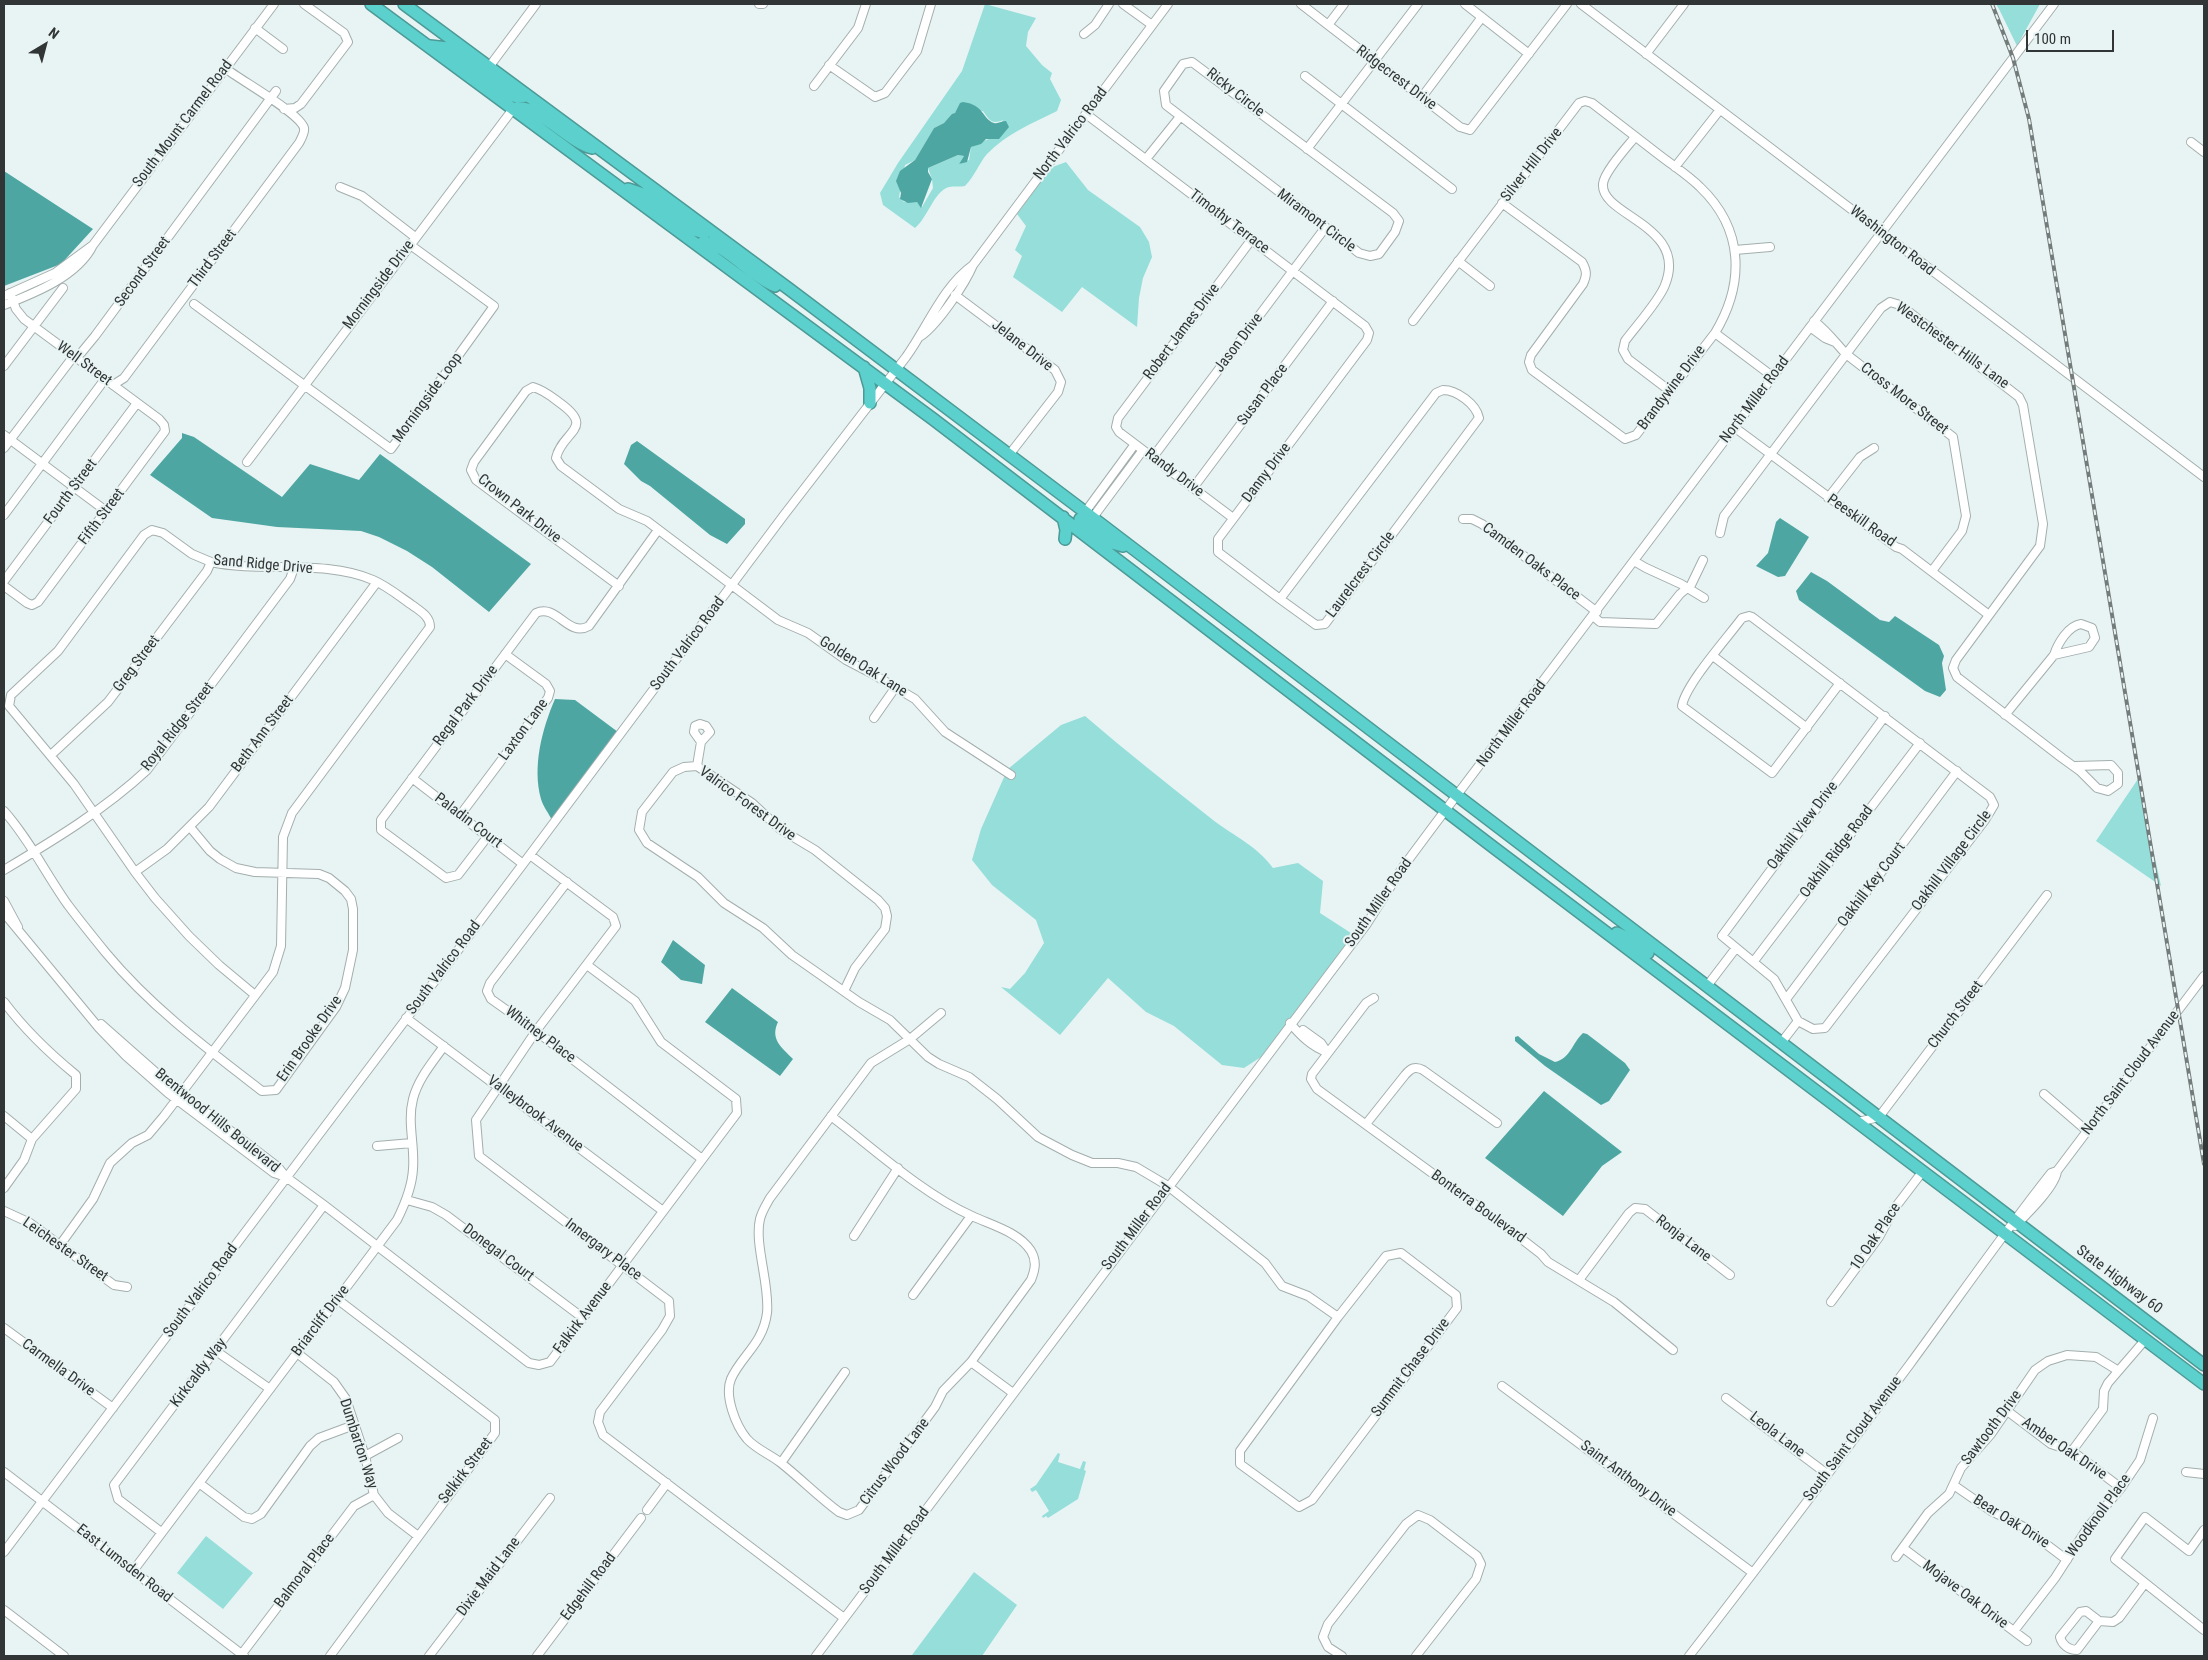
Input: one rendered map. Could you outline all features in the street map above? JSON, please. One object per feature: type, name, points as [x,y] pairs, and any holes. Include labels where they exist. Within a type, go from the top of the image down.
[{"type":"highway","points":[[371,4],[885,383],[1063,517],[1083,522],[1112,543],[1132,549],[1797,1055]]},
{"type":"highway","points":[[404,4],[789,289],[1009,455],[1083,522],[1287,689],[2204,1384]]},
{"type":"highway","points":[[428,46],[448,48],[511,95],[517,97],[528,96]]},
{"type":"highway","points":[[513,109],[518,107],[528,108],[574,141],[586,147],[601,150]]},
{"type":"highway","points":[[619,187],[646,195],[697,232],[704,233],[709,230]]},
{"type":"highway","points":[[698,245],[704,242],[715,244],[759,277],[773,285],[789,289]]},
{"type":"highway","points":[[864,368],[870,388],[870,403]]},
{"type":"highway","points":[[1063,517],[1066,530],[1065,539]]},
{"type":"highway","points":[[1287,689],[1298,676]]},
{"type":"highway","points":[[1604,929],[1631,940],[1691,986],[1700,989],[1707,986]]},
{"type":"highway","points":[[1697,1000],[1704,998],[1713,1000],[1746,1025],[1797,1055]]},
{"type":"highway","name":"State Highway 60","points":[[1797,1055],[2204,1364]]},
{"type":"street","name":"South Mount Carmel Road","points":[[4,304],[9,297],[55,272],[93,245],[274,4]]},
{"type":"street","points":[[225,68],[284,109],[293,108],[301,104],[345,49],[348,42],[348,38],[304,4]]},
{"type":"street","points":[[489,67],[536,4]]},
{"type":"street","points":[[758,4],[763,4]]},
{"type":"street","points":[[814,86],[858,28],[866,4]]},
{"type":"street","points":[[829,65],[875,97],[885,93],[917,52],[931,4]]},
{"type":"street","points":[[1084,34],[1095,25],[1109,4]]},
{"type":"street","points":[[1123,4],[1152,25]]},
{"type":"street","name":"North Valrico Road","points":[[921,336],[931,329],[968,276],[973,265],[1168,4]]},
{"type":"street","name":"Ridgecrest Drive","points":[[1301,4],[1460,127],[1470,130],[1529,54]]},
{"type":"street","points":[[1328,25],[1344,4]]},
{"type":"street","points":[[1307,149],[1418,4]]},
{"type":"street","points":[[1465,4],[1529,54],[1565,7],[1555,4]]},
{"type":"street","name":"Washington Road","points":[[1581,4],[2204,477]]},
{"type":"street","points":[[1646,54],[1684,4]]},
{"type":"street","name":"North Miller Road","points":[[1457,797],[1772,376],[2054,4]]},
{"type":"street","points":[[1422,97],[1482,17]]},
{"type":"street","points":[[255,28],[283,50]]},
{"type":"street","name":"Ricky Circle","points":[[1179,118],[1166,106],[1163,98],[1164,91],[1183,64],[1192,62],[1307,149]]},
{"type":"street","points":[[1305,76],[1452,189]]},
{"type":"street","name":"Second Street","points":[[4,448],[7,437],[70,361],[81,353],[108,319],[276,91]]},
{"type":"street","name":"Silver Hill Drive","points":[[1413,321],[1579,103],[1585,101],[1592,103],[1675,167]]},
{"type":"street","name":"Third Street","points":[[113,385],[124,378],[299,143],[304,128],[300,121],[284,109]]},
{"type":"street","name":"Morningside Drive","points":[[247,462],[409,244],[513,109]]},
{"type":"street","points":[[1675,167],[1719,110]]},
{"type":"street","name":"Timothy Terrace","points":[[1086,114],[1333,301],[1365,326],[1369,333]]},
{"type":"street","points":[[1146,159],[1179,118]]},
{"type":"street","name":"Miramont Circle","points":[[1179,118],[1359,253],[1370,256],[1379,254],[1395,232],[1399,221],[1393,213],[1307,149]]},
{"type":"street","points":[[1635,137],[1605,177],[1604,191],[1610,200],[1660,240],[1668,253],[1670,269],[1665,287],[1625,341],[1623,350],[1628,359],[1670,391]]},
{"type":"street","points":[[2191,142],[2204,152]]},
{"type":"street","name":"Brandywine Drive","points":[[1502,203],[1582,262],[1586,270],[1584,284],[1531,355],[1529,362],[1532,370],[1625,439],[1636,436],[1714,333],[1726,315],[1733,294],[1736,273],[1735,250],[1728,228],[1716,205],[1700,186],[1675,167]]},
{"type":"street","points":[[340,187],[362,196],[415,237]]},
{"type":"street","name":"Jason Drive","points":[[1153,457],[1325,228]]},
{"type":"street","name":"Robert James Drive","points":[[1116,426],[1118,418],[1252,239]]},
{"type":"street","name":"Morningside Loop","points":[[194,304],[391,449],[494,306],[409,244]]},
{"type":"street","points":[[1735,250],[1770,247]]},
{"type":"street","points":[[1458,261],[1490,286]]},
{"type":"street","name":"North Valrico Road","points":[[885,383],[921,336],[925,324],[963,272],[973,265]]},
{"type":"street","points":[[4,366],[63,288]]},
{"type":"street","name":"Jelane Drive","points":[[955,295],[1055,370],[1061,382],[1058,392],[1009,455]]},
{"type":"street","name":"Well Street","points":[[9,297],[21,316],[33,327],[138,403],[162,422],[165,428]]},
{"type":"street","name":"Susan Place","points":[[1193,488],[1333,301]]},
{"type":"street","name":"Westchester Hills Lane","points":[[1720,533],[1724,516],[1881,308],[1887,303],[1893,302],[1915,316],[2019,397],[2025,415],[2043,524],[2043,536],[2040,546],[1956,660],[1953,668],[1957,677],[2005,716],[2075,766],[2100,790],[2108,791],[2118,784],[2118,773],[2111,765],[2075,766]]},
{"type":"street","name":"Cross More Street","points":[[1812,324],[1832,335],[1835,342],[1846,354],[1953,436],[1966,516],[1962,531],[1932,572]]},
{"type":"street","name":"Danny Drive","points":[[1280,599],[1218,552],[1218,539],[1367,340],[1369,333]]},
{"type":"street","points":[[1714,333],[1772,376]]},
{"type":"street","points":[[4,515],[105,379]]},
{"type":"street","name":"South Valrico Road","points":[[4,1552],[885,383]]},
{"type":"street","name":"Crown Park Drive","points":[[619,586],[476,480],[471,470],[474,462],[526,391],[533,387],[541,389],[573,412],[577,419],[576,426],[558,451],[556,458],[561,466],[619,509],[647,521],[732,585]]},
{"type":"street","name":"Laurelcrest Circle","points":[[1442,390],[1449,390],[1473,406],[1479,418],[1325,624],[1316,625],[1280,599],[1436,393],[1442,390]]},
{"type":"street","name":"Fourth Street","points":[[4,581],[138,403]]},
{"type":"street","name":"Randy Drive","points":[[1116,426],[1119,432],[1233,518]]},
{"type":"street","name":"Fifth Street","points":[[4,586],[27,603],[34,604],[40,600],[164,434],[165,428]]},
{"type":"street","name":"Peeskill Road","points":[[1734,428],[1989,615]]},
{"type":"street","points":[[7,437],[106,511]]},
{"type":"street","points":[[1083,522],[1135,444]]},
{"type":"street","points":[[1828,498],[1860,456],[1874,448]]},
{"type":"street","points":[[1083,522],[1144,450]]},
{"type":"street","name":"Camden Oaks Place","points":[[1463,519],[1472,519],[1482,524],[1595,614]]},
{"type":"street","name":"Sand Ridge Drive","points":[[60,1245],[93,1199],[110,1163],[132,1143],[148,1135],[273,972],[281,946],[283,837],[290,816],[430,629],[430,622],[426,616],[377,582],[341,571],[211,562],[192,554],[160,531],[152,530],[144,535],[58,650],[10,698],[9,706],[12,712],[74,784],[135,872],[189,936],[255,995]]},
{"type":"street","name":"Regal Park Drive","points":[[488,836],[458,875],[446,878],[381,830],[381,820],[536,613],[543,609],[550,611],[574,628],[583,630],[589,626],[658,530]]},
{"type":"street","points":[[1595,614],[1600,622],[1653,625],[1659,622],[1691,585],[1703,560]]},
{"type":"street","points":[[1634,561],[1704,598]]},
{"type":"street","name":"Greg Street","points":[[50,755],[112,698],[207,571],[211,562]]},
{"type":"street","name":"Royal Ridge Street","points":[[4,870],[94,812],[124,791],[147,770],[290,579],[294,568]]},
{"type":"street","name":"Beth Ann Street","points":[[135,872],[167,849],[209,807],[377,582]]},
{"type":"street","name":"Golden Oak Lane","points":[[732,585],[778,620],[808,633],[846,660],[914,699],[945,732],[1011,775]]},
{"type":"street","name":"Oakhill Village Circle","points":[[1798,1021],[1813,1029],[1825,1028],[1993,808],[1992,799],[1957,771],[1885,716],[1749,616],[1742,618],[1713,656],[1683,698],[1682,706],[1772,773],[1840,683]]},
{"type":"street","points":[[2005,716],[2054,655],[2056,648],[2073,626],[2085,624],[2092,628],[2095,638],[2089,647],[2054,655]]},
{"type":"street","name":"Laxton Lane","points":[[461,814],[548,698],[550,690],[546,684],[505,654]]},
{"type":"street","points":[[1713,656],[1807,728]]},
{"type":"street","points":[[874,718],[895,688]]},
{"type":"street","name":"Oakhill View Drive","points":[[1736,948],[1722,936],[1885,716]]},
{"type":"street","points":[[697,766],[701,742]]},
{"type":"street","name":"Oakhill Ridge Road","points":[[1754,961],[1920,743]]},
{"type":"street","name":"Valrico Forest Drive","points":[[844,991],[855,968],[885,929],[887,916],[885,908],[878,900],[815,850],[780,829],[752,803],[697,766],[684,767],[673,772],[642,812],[639,830],[647,843],[698,877],[724,903],[764,928],[792,955],[844,991],[890,1020],[928,1057],[969,1077],[997,1099],[1038,1137],[1092,1163],[1118,1163],[1136,1167],[1168,1186],[1264,1263],[1282,1286],[1308,1296],[1338,1317]]},
{"type":"street","name":"Oakhill Key Court","points":[[1786,998],[1957,771]]},
{"type":"street","name":"Paladin Court","points":[[412,778],[524,864]]},
{"type":"street","name":"South Miller Road","points":[[816,1656],[1288,1026],[1366,925],[1404,867],[1457,797]]},
{"type":"street","name":"Erin Brooke Drive","points":[[4,811],[68,904],[106,953],[145,996],[176,1024],[262,1092],[276,1090],[336,1008],[345,988],[353,950],[353,908],[350,899],[337,884],[319,874],[255,872],[236,868],[210,851],[190,827]]},
{"type":"street","name":"Innergary Place","points":[[530,855],[613,917],[616,926],[536,1030],[476,1120],[479,1156],[669,1301],[670,1316],[662,1330],[600,1412],[598,1422],[603,1435],[844,1618]]},
{"type":"street","name":"Whitney Place","points":[[567,882],[490,983],[487,991],[491,999],[536,1030],[702,1158]]},
{"type":"street","name":"Church Street","points":[[1879,1117],[2047,895]]},
{"type":"street","name":"Brentwood Hills Boulevard","points":[[4,901],[20,931]]},
{"type":"street","name":"Brentwood Hills Boulevard","points":[[4,912],[55,976],[92,1018],[179,1096],[278,1167],[286,1177]]},
{"type":"street","points":[[1707,986],[1736,948],[1754,961],[1774,979],[1798,1021],[1781,1043]]},
{"type":"street","name":"Falkirk Avenue","points":[[286,1177],[530,1363],[539,1365],[550,1362],[737,1112],[736,1099],[661,1042],[635,1001],[587,965]]},
{"type":"street","name":"North Saint Cloud Avenue","points":[[2017,1221],[2051,1173],[2057,1171],[2204,976]]},
{"type":"street","name":"Bonterra Boulevard","points":[[1374,998],[1366,1003],[1327,1052],[1312,1074],[1314,1084],[1510,1230],[1541,1254],[1548,1262],[1614,1302],[1673,1350]]},
{"type":"street","points":[[4,1002],[22,1026],[54,1058],[76,1075],[76,1089],[32,1139],[24,1160],[4,1188]]},
{"type":"street","name":"Citrus Wood Lane","points":[[832,1116],[934,1194],[971,1216],[1005,1231],[1024,1244],[1030,1250],[1036,1269],[1031,1280],[971,1362],[943,1391],[930,1414],[859,1510],[852,1514],[839,1512],[781,1463],[748,1440],[739,1427],[728,1388],[731,1378],[760,1335],[766,1314],[767,1297],[759,1221],[762,1211],[871,1063],[910,1039],[941,1013]]},
{"type":"street","name":"Valleybrook Avenue","points":[[406,1018],[663,1211]]},
{"type":"street","points":[[1288,1026],[1316,1048],[1327,1052]]},
{"type":"street","points":[[1288,1026],[1316,1040],[1327,1052]]},
{"type":"street","name":"Briarcliff Drive","points":[[133,1571],[397,1220],[407,1200],[413,1169],[410,1120],[414,1097],[426,1071],[444,1046]]},
{"type":"street","points":[[1366,1124],[1410,1069],[1417,1067],[1497,1123]]},
{"type":"street","points":[[2044,1094],[2087,1131]]},
{"type":"street","points":[[4,1116],[32,1139]]},
{"type":"street","points":[[1858,1122],[1879,1117]]},
{"type":"street","points":[[378,1146],[412,1143]]},
{"type":"street","points":[[854,1236],[898,1168]]},
{"type":"street","name":"10 Oak Place","points":[[1831,1302],[1879,1238],[1894,1209],[1922,1171]]},
{"type":"street","name":"Donegal Court","points":[[407,1200],[432,1207],[446,1215],[583,1318]]},
{"type":"street","name":"Kirkcaldy Way","points":[[161,1532],[118,1499],[114,1485],[324,1205]]},
{"type":"street","name":"Ronja Lane","points":[[1579,1280],[1629,1213],[1635,1208],[1645,1209],[1730,1275]]},
{"type":"street","name":"Leichester Street","points":[[4,1210],[30,1223],[114,1285],[127,1287]]},
{"type":"street","points":[[914,1295],[971,1216]]},
{"type":"street","name":"South Saint Cloud Avenue","points":[[1689,1656],[2017,1221]]},
{"type":"street","name":"Summit Chase Drive","points":[[1401,1253],[1456,1295],[1456,1308],[1451,1315],[1312,1500],[1299,1507],[1240,1464],[1240,1451],[1338,1317],[1386,1256],[1401,1253]]},
{"type":"street","name":"Selkirk Street","points":[[330,1656],[495,1433],[495,1420],[337,1299]]},
{"type":"street","name":"Carmella Drive","points":[[4,1328],[113,1408]]},
{"type":"street","points":[[2072,1451],[2103,1409],[2104,1391],[2117,1370],[2146,1340]]},
{"type":"street","points":[[216,1351],[270,1389]]},
{"type":"street","name":"Dumbarton Way","points":[[297,1353],[334,1382],[346,1399],[365,1456],[374,1495],[388,1513],[418,1536]]},
{"type":"street","name":"Sawtooth Drive","points":[[1896,1557],[1928,1514],[1943,1501],[1955,1486],[1962,1468],[1986,1440],[2035,1370],[2048,1361],[2067,1355],[2096,1356],[2117,1370]]},
{"type":"street","points":[[971,1362],[1014,1394]]},
{"type":"street","points":[[781,1463],[845,1372]]},
{"type":"street","name":"Saint Anthony Drive","points":[[1502,1386],[1753,1573]]},
{"type":"street","name":"Leola Lane","points":[[1726,1398],[1827,1474]]},
{"type":"street","name":"Amber Oak Drive","points":[[2006,1410],[2051,1444],[2072,1451],[2121,1488]]},
{"type":"street","name":"Woodknoll Place","points":[[2014,1632],[2067,1560],[2088,1527],[2121,1488],[2140,1460],[2153,1418]]},
{"type":"street","points":[[199,1483],[244,1516],[252,1519],[261,1514],[310,1446],[319,1438],[354,1426]]},
{"type":"street","points":[[365,1456],[398,1438]]},
{"type":"street","name":"East Lumsden Road","points":[[4,1472],[243,1655]]},
{"type":"street","points":[[2186,1472],[2204,1474]]},
{"type":"street","points":[[647,1510],[666,1483]]},
{"type":"street","name":"Bear Oak Drive","points":[[1955,1486],[1991,1511],[2022,1526],[2067,1560]]},
{"type":"street","name":"Balmoral Place","points":[[243,1655],[354,1506],[374,1495]]},
{"type":"street","name":"Dixie Maid Lane","points":[[429,1656],[550,1498]]},
{"type":"street","points":[[1342,1656],[1328,1647],[1323,1637],[1328,1624],[1406,1524],[1418,1515],[1425,1517],[1477,1556],[1481,1564],[1476,1579],[1416,1656]]},
{"type":"street","points":[[2204,1530],[2189,1551],[2145,1517],[2116,1559],[2204,1630]]},
{"type":"street","name":"Edgehill Road","points":[[537,1656],[641,1518]]},
{"type":"street","name":"Mojave Oak Drive","points":[[1903,1548],[2027,1641]]},
{"type":"street","points":[[2099,1621],[2077,1650],[2072,1650],[2062,1642],[2060,1637],[2080,1612],[2086,1611],[2099,1621],[2113,1622],[2119,1618],[2144,1583]]},
{"type":"street","points":[[4,1610],[64,1656]]},
{"type":"shaded area","points":[[985,4],[1036,18],[1028,32],[1026,46],[1042,65],[1052,73],[1050,79],[1061,100],[1057,111],[1020,130],[994,147],[965,186],[949,187],[939,194],[915,228],[883,205],[880,193],[898,163],[962,71]],"holes":[[[958,110],[983,111],[993,122],[1003,120],[993,138],[971,147],[969,160],[959,164],[964,156],[958,155],[928,168],[933,188],[922,207],[917,202],[904,202],[899,197],[905,165],[915,160],[934,128],[944,123]]]},
{"type":"shaded area","points":[[1996,4],[2040,4],[2017,46],[1999,9]]},
{"type":"shaded area","points":[[963,102],[975,106],[994,123],[1006,121],[1009,127],[999,139],[986,139],[981,144],[971,147],[967,162],[959,164],[964,156],[958,155],[928,168],[932,179],[921,208],[917,202],[908,203],[900,199],[901,193],[896,181],[900,171],[915,160],[934,128],[944,123],[955,113],[960,103]]},
{"type":"shaded area","points":[[1066,162],[1088,190],[1140,227],[1149,242],[1152,257],[1143,278],[1139,298],[1137,327],[1082,287],[1062,312],[1013,277],[1022,256],[1015,250],[1026,226],[1017,214],[1050,168]]},
{"type":"shaded area","points":[[4,171],[93,229],[61,264],[4,286]]},
{"type":"shaded area","points":[[182,433],[194,437],[282,497],[310,464],[359,480],[380,454],[531,564],[489,612],[432,567],[407,551],[379,537],[361,531],[277,527],[212,518],[150,475],[182,438]]},
{"type":"shaded area","points":[[637,441],[745,519],[745,524],[727,544],[710,535],[650,486],[641,481],[624,464],[631,445]]},
{"type":"shaded area","points":[[1780,518],[1809,537],[1785,576],[1778,577],[1756,566],[1768,553],[1776,522]]},
{"type":"shaded area","points":[[1811,572],[1827,581],[1880,620],[1889,622],[1895,616],[1939,645],[1944,656],[1942,663],[1946,690],[1940,697],[1925,691],[1799,600],[1796,591]]},
{"type":"shaded area","points":[[555,699],[575,700],[618,732],[552,820],[541,799],[538,787],[538,761],[542,735]]},
{"type":"shaded area","points":[[1085,716],[1213,820],[1253,847],[1273,868],[1298,863],[1323,881],[1320,913],[1354,935],[1261,1057],[1244,1068],[1222,1065],[1174,1026],[1146,1012],[1108,978],[1060,1035],[1001,987],[1010,989],[1025,973],[1044,943],[1036,920],[992,885],[972,860],[981,829],[1005,775],[1012,779],[1015,774],[1008,769],[1061,725]]},
{"type":"shaded area","points":[[2138,779],[2161,886],[2096,841]]},
{"type":"shaded area","points":[[673,940],[705,965],[702,984],[681,980],[661,962]]},
{"type":"shaded area","points":[[732,988],[778,1022],[775,1033],[776,1038],[781,1047],[793,1059],[780,1076],[705,1022]]},
{"type":"shaded area","points":[[1583,1033],[1587,1034],[1625,1063],[1630,1070],[1609,1101],[1601,1105],[1545,1066],[1515,1041],[1515,1037],[1518,1036],[1539,1054],[1555,1062],[1568,1054]]},
{"type":"shaded area","points":[[1544,1091],[1622,1152],[1602,1166],[1563,1216],[1485,1158]]},
{"type":"shaded area","points":[[1058,1453],[1060,1454],[1058,1462],[1080,1469],[1083,1461],[1086,1462],[1084,1470],[1086,1471],[1078,1499],[1048,1518],[1046,1516],[1043,1518],[1042,1516],[1049,1511],[1036,1490],[1032,1492],[1030,1489],[1036,1485]]},
{"type":"shaded area","points":[[206,1536],[253,1573],[223,1609],[177,1573]]},
{"type":"shaded area","points":[[974,1572],[1017,1605],[982,1656],[912,1655]]},
{"type":"railway","points":[[1992,4],[2013,58],[2029,119],[2204,1164]]}]
